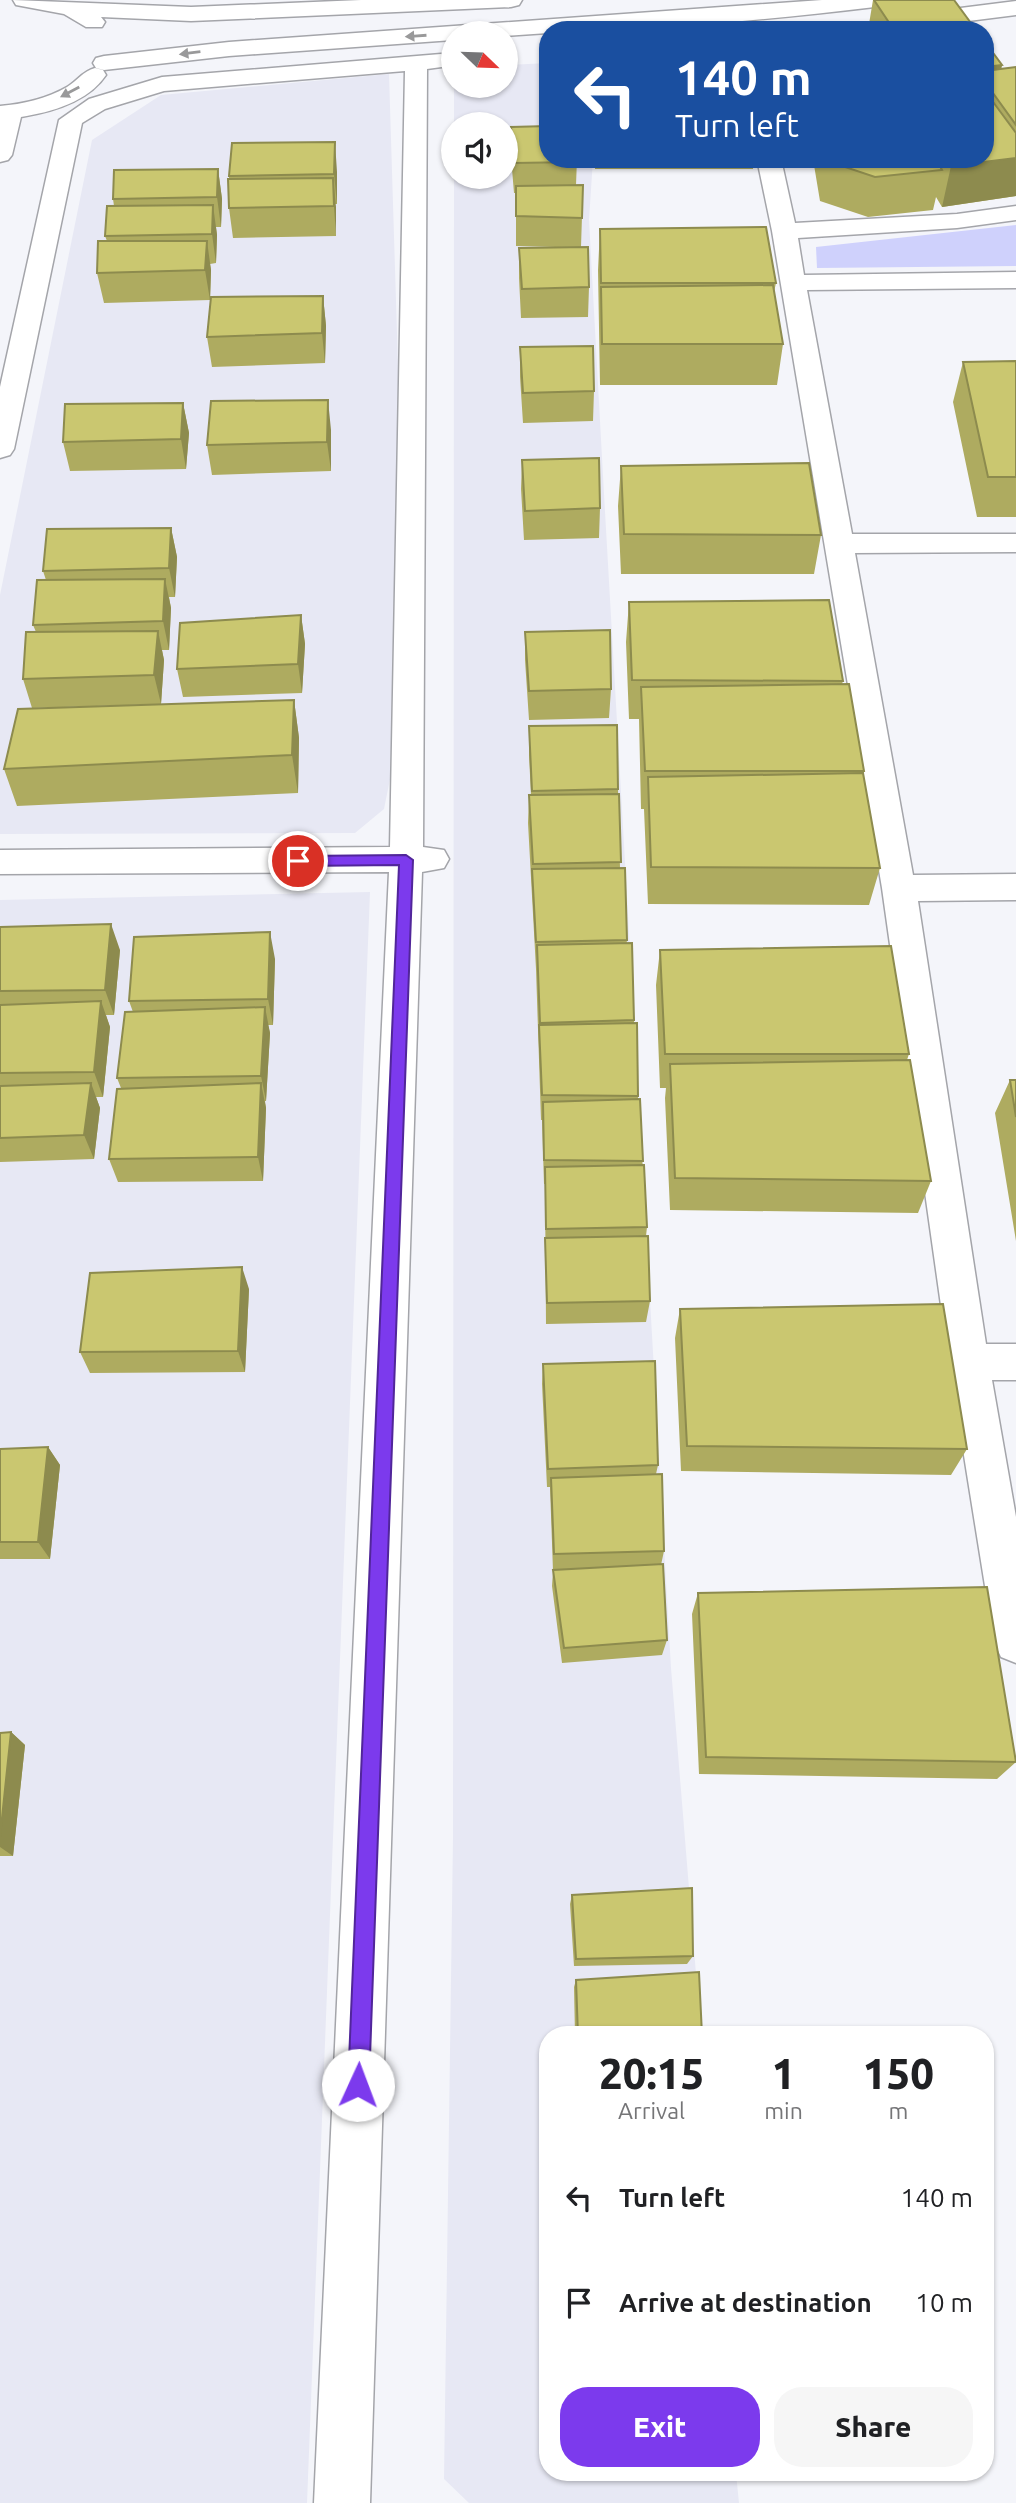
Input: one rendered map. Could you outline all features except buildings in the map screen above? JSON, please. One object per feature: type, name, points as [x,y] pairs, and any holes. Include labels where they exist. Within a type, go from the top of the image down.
[{"type":"street","points":[[37,1],[71,9],[191,14],[511,0]]},
{"type":"street","points":[[622,21],[818,7],[875,0]]},
{"type":"street","points":[[909,21],[1016,8]]},
{"type":"street","points":[[0,155],[6,113],[43,105],[70,94],[92,79],[104,63],[108,42],[96,23],[71,9]]},
{"type":"street","points":[[104,63],[229,49],[539,27]]},
{"type":"street","points":[[0,449],[71,120],[97,104],[162,84],[435,61],[419,860],[342,2503]]},
{"type":"street","points":[[771,168],[900,888],[969,1362],[1016,1642]]},
{"type":"street","points":[[783,231],[957,221],[1016,213]]},
{"type":"street","points":[[792,283],[1016,280]]},
{"type":"street","points":[[838,544],[1016,542]]},
{"type":"street","points":[[0,862],[419,860]]},
{"type":"street","points":[[900,888],[1016,887]]},
{"type":"street","points":[[969,1362],[1016,1362]]},
{"type":"shaded area","points":[[539,63],[539,168],[592,168],[589,220],[671,1668],[700,2026],[539,2026],[539,2481],[737,2481],[739,2503],[469,2503],[444,2479],[453,1837],[454,189],[518,189],[518,112],[454,112],[454,98],[518,98],[518,64]]},
{"type":"shaded area","points":[[389,74],[408,690],[384,809],[355,833],[0,834],[0,595],[92,140],[161,95]]},
{"type":"shaded area","points":[[1016,225],[1016,266],[817,268],[816,247]]},
{"type":"shaded area","points":[[370,892],[307,2503],[0,2503],[0,900]]},
{"type":"route","points":[[298,861],[406,860],[358,2085]]}]
